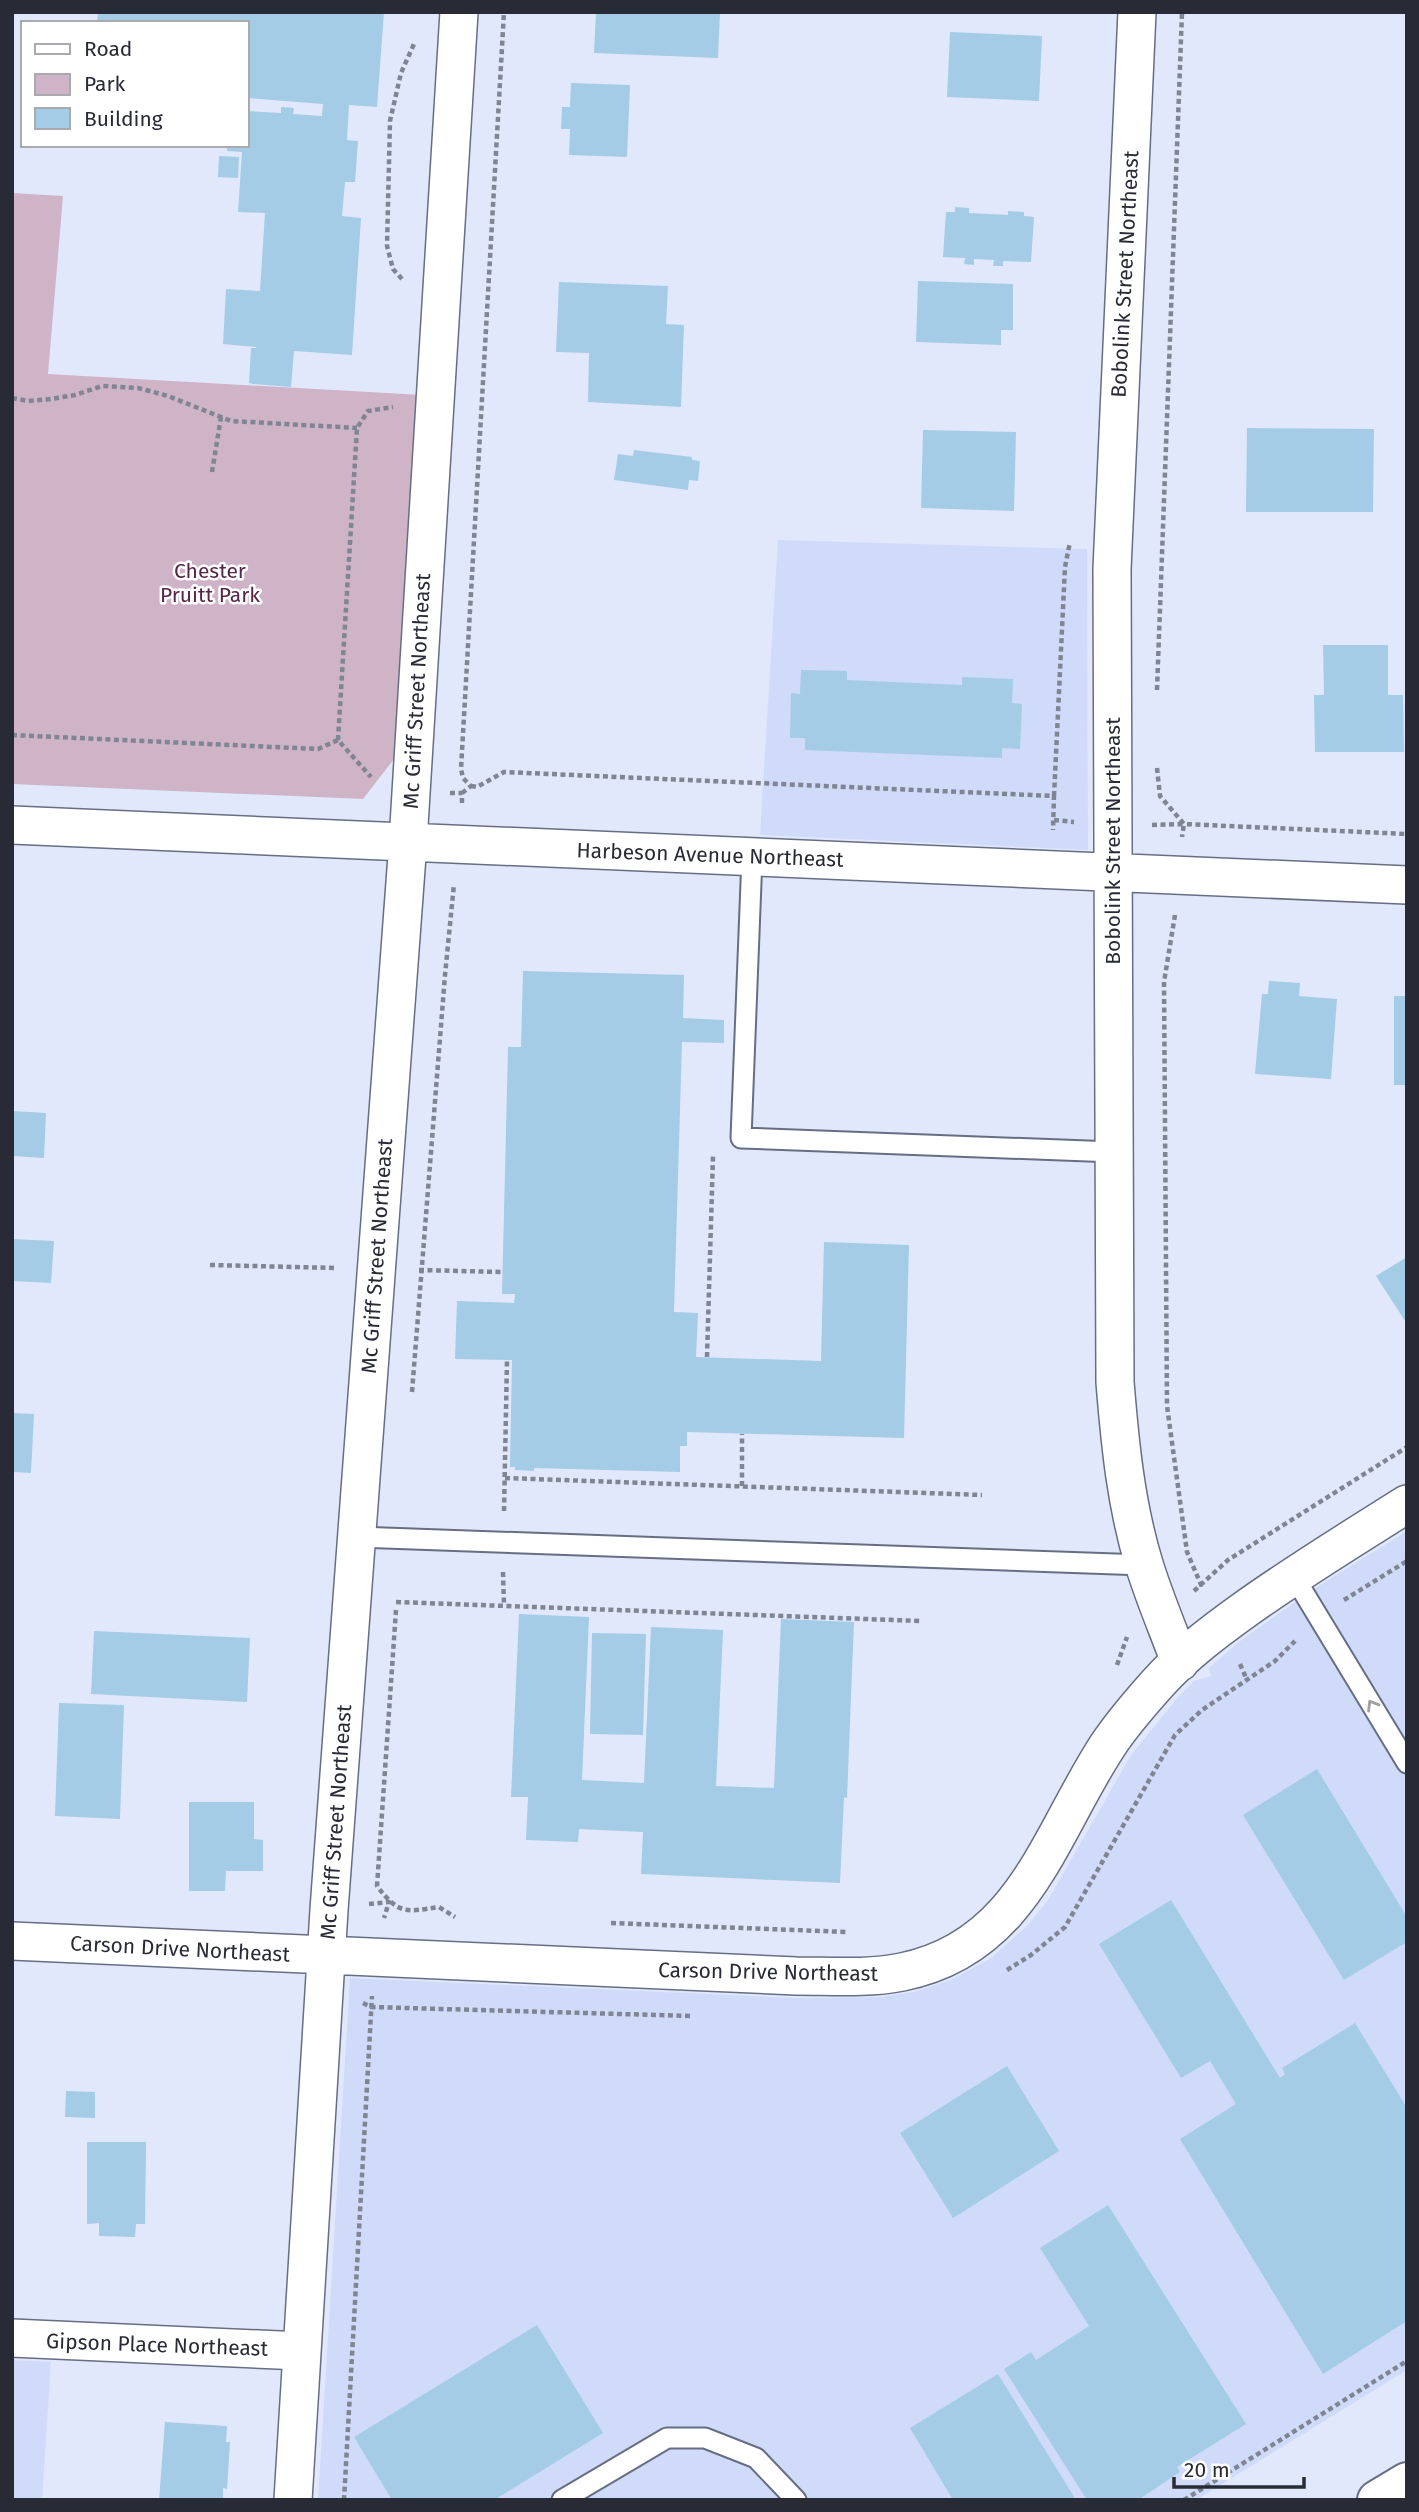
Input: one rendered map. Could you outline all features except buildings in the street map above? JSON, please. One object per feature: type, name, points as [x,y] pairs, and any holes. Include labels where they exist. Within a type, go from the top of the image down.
[{"type":"highway","points":[[1377,2500],[1407,2482]]},
{"type":"street","name":"Mc Griff Street Northeast","points":[[293,2500],[330,1910],[408,842],[459,12]]},
{"type":"street","name":"Bobolink Street Northeast","points":[[1137,12],[1113,552],[1115,1382],[1121,1458],[1132,1517],[1144,1565],[1180,1662]]},
{"type":"street","name":"Harbeson Avenue Northeast","points":[[12,825],[1407,886]]},
{"type":"street","name":"Carson Drive Northeast","points":[[12,1941],[326,1971],[374,1957],[809,1976],[876,1976],[904,1972],[942,1959],[974,1943],[1007,1914],[1025,1890],[1108,1744],[1158,1682],[1222,1625],[1293,1575],[1407,1504]]},
{"type":"street","name":"Gipson Place Northeast","points":[[12,2339],[301,2351]]},
{"type":"lane","points":[[752,857],[741,1138],[1114,1152]]},
{"type":"lane","points":[[357,1537],[1144,1565]]},
{"type":"lane","points":[[1293,1575],[1407,1763]]},
{"type":"lane","points":[[562,2500],[667,2438],[705,2438],[756,2458],[796,2500]]},
{"type":"path","points":[[471,786],[463,778],[461,769],[504,12]]},
{"type":"path","points":[[1157,693],[1182,12]]},
{"type":"path","points":[[406,285],[393,269],[387,246],[390,121],[401,73],[415,42],[423,36]]},
{"type":"path","points":[[12,398],[28,401],[51,399],[102,386],[138,388],[168,396],[231,421],[357,428]]},
{"type":"path","points":[[401,402],[393,407],[368,411],[357,428],[338,740],[385,792],[462,793],[471,786],[477,786],[504,772],[1054,796],[1052,870]]},
{"type":"path","points":[[212,472],[220,417]]},
{"type":"path","points":[[12,735],[318,749],[338,740]]},
{"type":"path","points":[[1156,760],[1160,796],[1184,824],[1175,916],[1164,982],[1167,1406],[1187,1552],[1247,1680]]},
{"type":"path","points":[[411,1404],[462,793]]},
{"type":"path","points":[[1054,820],[1114,825],[1184,824],[1407,834]]},
{"type":"path","points":[[707,1357],[713,1152]]},
{"type":"path","points":[[505,1606],[503,1542],[507,1360]]},
{"type":"path","points":[[742,1434],[742,1486]]},
{"type":"path","points":[[1114,1674],[1128,1635],[1136,1628],[1163,1616],[1228,1560],[1407,1447]]},
{"type":"path","points":[[505,1478],[982,1495]]},
{"type":"path","points":[[400,1538],[377,1886],[389,1902],[400,1910],[410,1912],[439,1907],[454,1917],[467,1918]]},
{"type":"path","points":[[995,1976],[1031,1955],[1065,1927],[1175,1735],[1202,1710],[1275,1661],[1319,1616],[1407,1561]]},
{"type":"path","points":[[396,1602],[921,1621]]},
{"type":"path","points":[[330,1910],[389,1902]]},
{"type":"path","points":[[344,2500],[374,1957],[389,1902]]},
{"type":"path","points":[[604,1923],[850,1932]]},
{"type":"path","points":[[326,1971],[371,2007],[692,2016]]},
{"type":"path","points":[[1184,2500],[1407,2361]]},
{"type":"shaded area","points":[[778,540],[1087,549],[1088,850],[760,835]]},
{"type":"shaded area","points":[[1407,1531],[1407,2370],[1196,2500],[318,2500],[350,1978],[796,1998],[880,1997],[914,1992],[951,1980],[991,1958],[1027,1926],[1048,1900],[1131,1755],[1194,1681],[1211,1676],[1209,1668],[1236,1644],[1309,1592]]},
{"type":"shaded area","points":[[12,2360],[51,2362],[42,2500],[12,2500]]},
{"type":"green space","name":"Chester Pruitt Park","points":[[12,193],[63,196],[48,374],[422,395],[394,759],[363,799],[12,784]]}]
